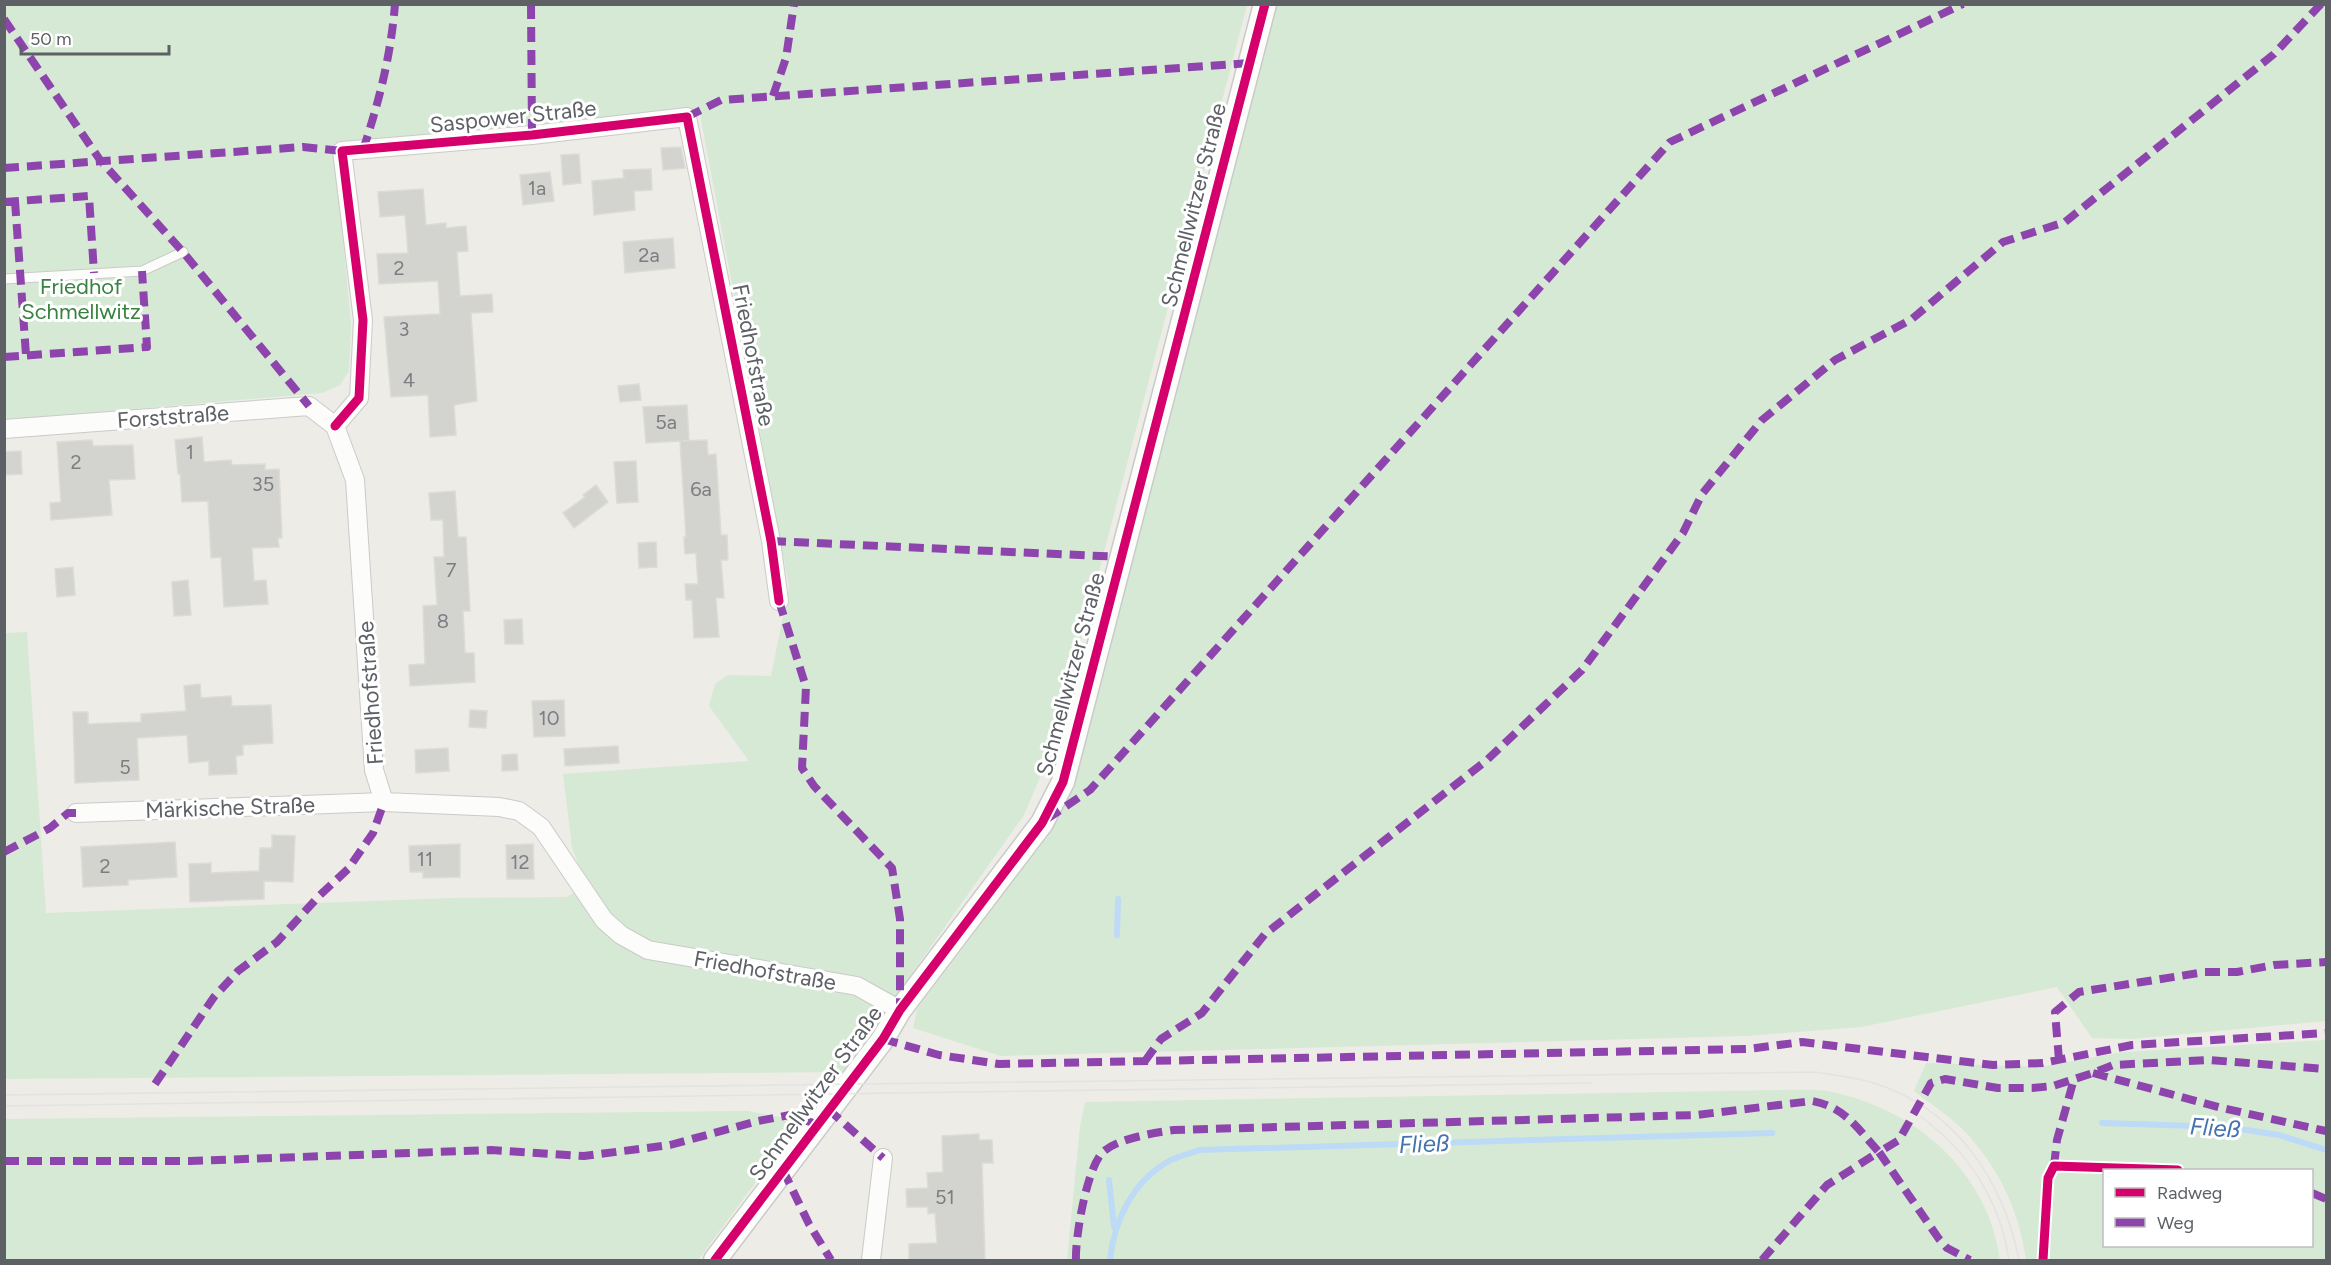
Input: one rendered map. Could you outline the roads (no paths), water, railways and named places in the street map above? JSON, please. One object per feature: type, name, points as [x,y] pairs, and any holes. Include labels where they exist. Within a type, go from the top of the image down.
[{"type":"street","name":"Schmellwitzer Straße","points":[[715,1260],[822,1116],[883,1039],[900,1010],[1042,823],[1063,782],[1264,4]]},
{"type":"street","name":"Friedhofstraße","points":[[687,117],[771,541],[779,602]]},
{"type":"street","name":"Saspower Straße","points":[[335,426],[359,398],[363,320],[342,151],[532,135],[687,117]]},
{"type":"street","name":"Forststraße","points":[[4,429],[309,406],[335,426]]},
{"type":"street","name":"Friedhofstraße","points":[[335,426],[355,480],[374,770],[384,802],[499,807],[519,811],[541,827],[604,920],[621,935],[648,950],[857,986],[900,1010]]},
{"type":"street","name":"Märkische Straße","points":[[76,813],[384,802]]},
{"type":"street","points":[[871,1260],[882,1158]]},
{"type":"lane","points":[[4,279],[142,271],[183,252]]},
{"type":"waterway","name":"Fließ","points":[[1117,935],[1118,899]]},
{"type":"waterway","name":"Fließ","points":[[2102,1123],[2226,1127],[2279,1135],[2326,1150]]},
{"type":"waterway","name":"Fließ","points":[[1110,1260],[1121,1217],[1135,1191],[1156,1170],[1169,1161],[1199,1150],[1772,1133]]},
{"type":"waterway","name":"Fließ","points":[[1109,1180],[1114,1227]]},
{"type":"tram line","points":[[4,1095],[1815,1072],[1867,1081],[1903,1095],[1929,1110],[1952,1129],[1988,1176],[2012,1230],[2019,1260]]},
{"type":"tram line","points":[[4,1106],[1592,1083]]},
{"type":"tram line","points":[[1921,1117],[1954,1146],[1980,1180],[1998,1218],[2009,1260]]},
{"type":"park label","name":"Friedhof Schmellwitz","points":[[81,298]]}]
